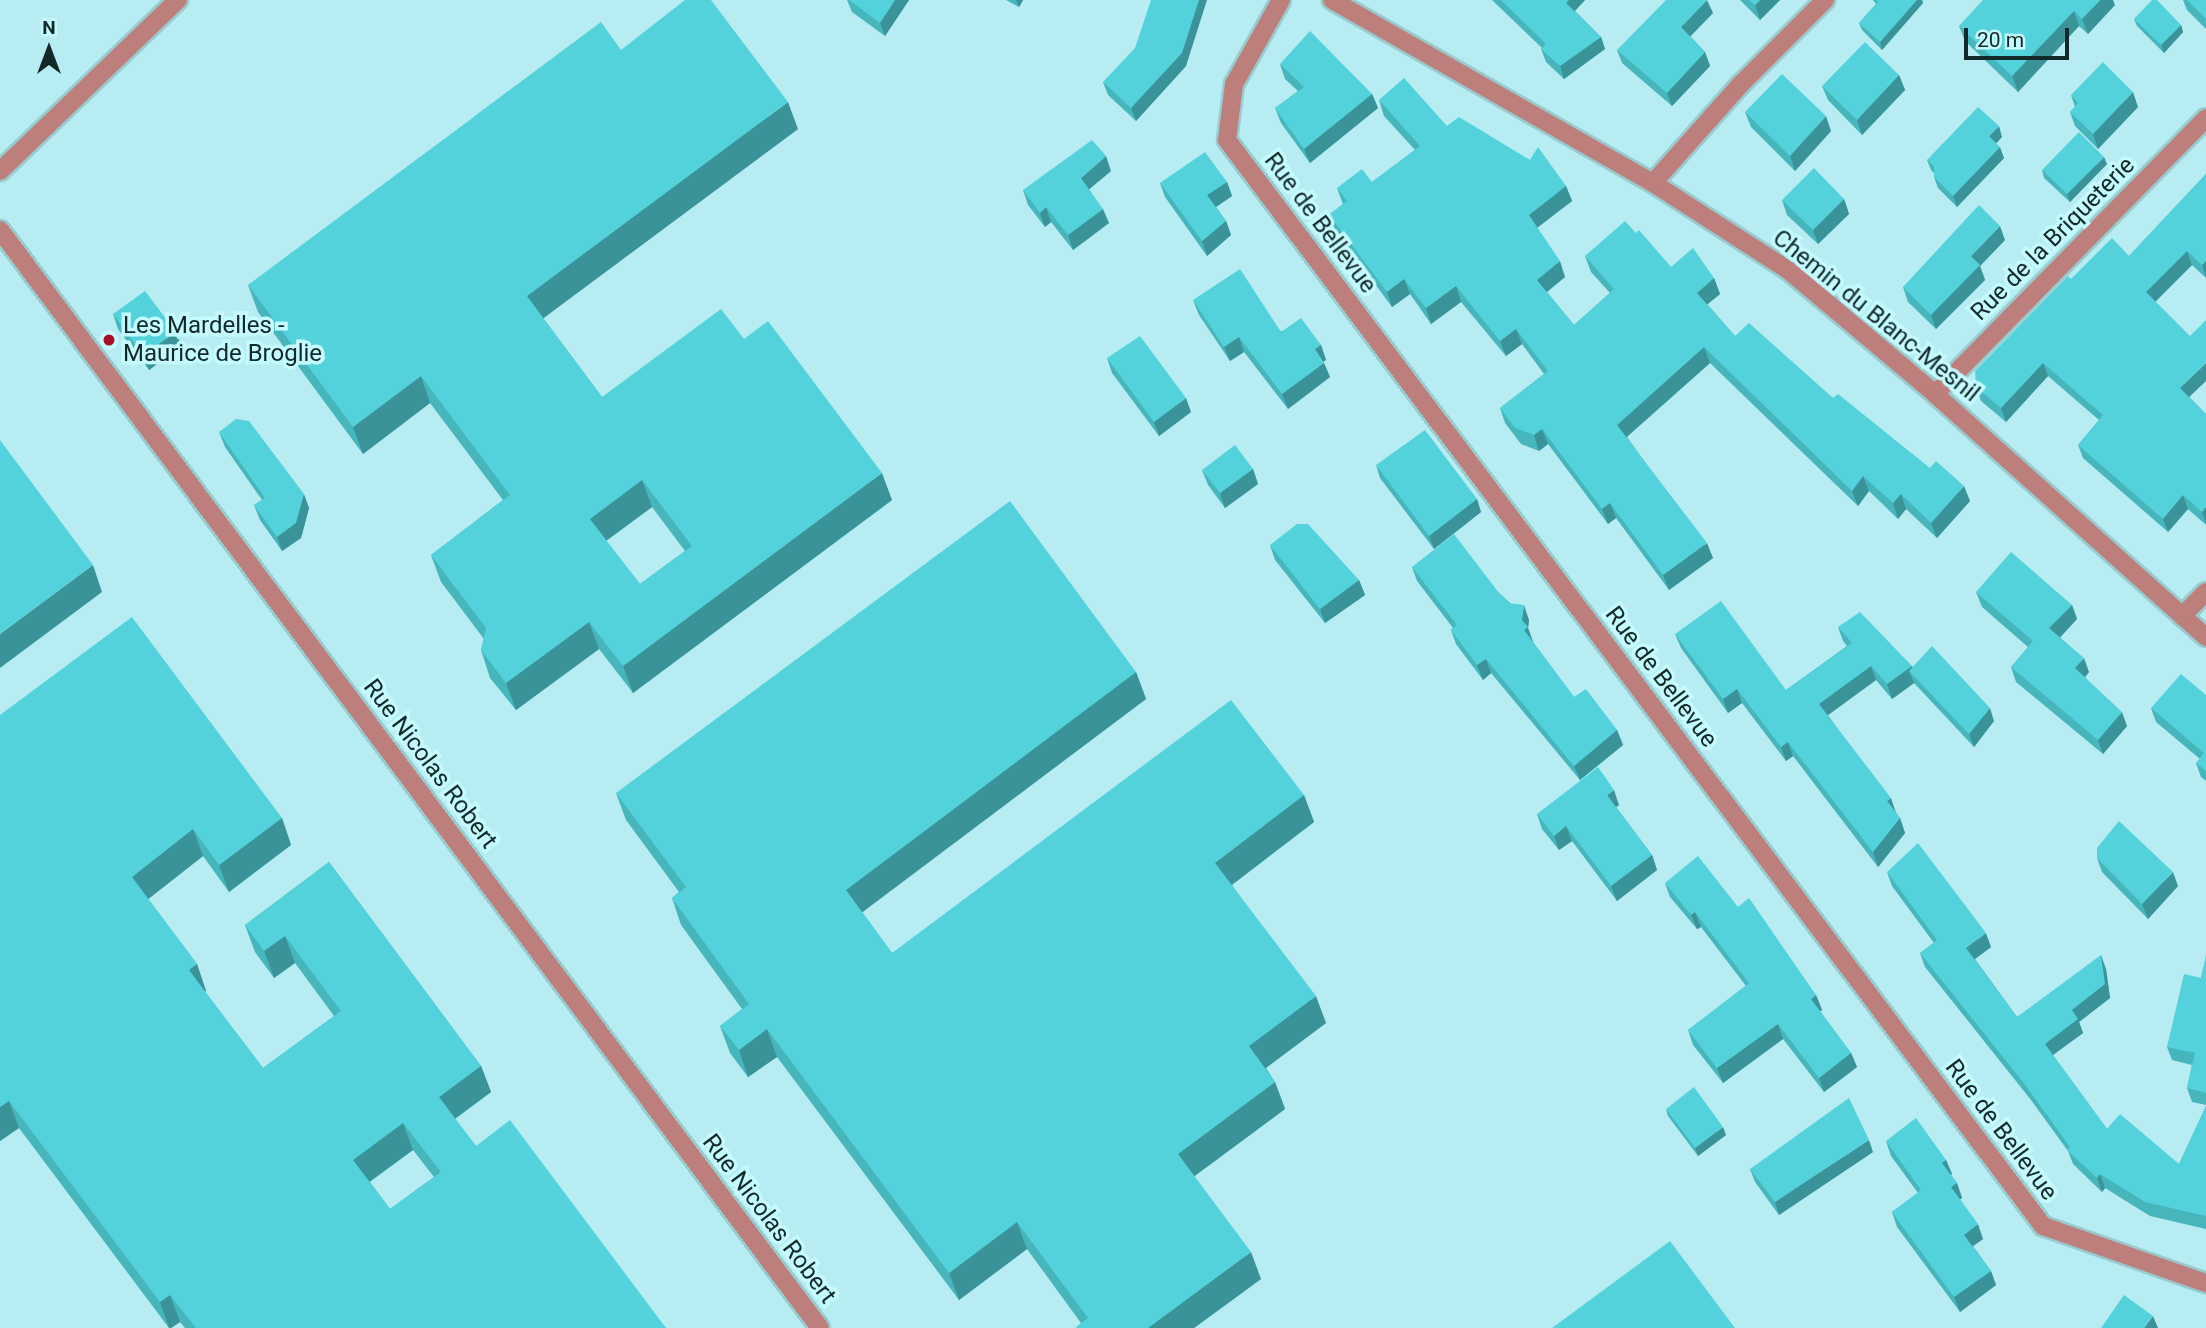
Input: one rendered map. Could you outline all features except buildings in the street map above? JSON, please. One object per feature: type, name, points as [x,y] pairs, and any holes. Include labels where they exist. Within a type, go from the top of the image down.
[{"type":"street","points":[[0,171],[178,0]]},
{"type":"street","name":"Rue de Bellevue","points":[[1281,0],[1234,84],[1227,141],[2043,1226],[2206,1283]]},
{"type":"street","name":"Chemin du Blanc-Mesnil","points":[[1332,0],[1653,183],[1788,270],[1935,394],[2206,637]]},
{"type":"street","points":[[1653,183],[1741,84],[1825,0]]},
{"type":"street","name":"Rue de la Briqueterie","points":[[1935,394],[2206,118]]},
{"type":"street","name":"Rue Nicolas Robert","points":[[0,230],[820,1328]]},
{"type":"street","points":[[2182,616],[2206,592]]},
{"type":"place","name":"Les Mardelles - Maurice de Broglie","points":[[109,340]]}]
